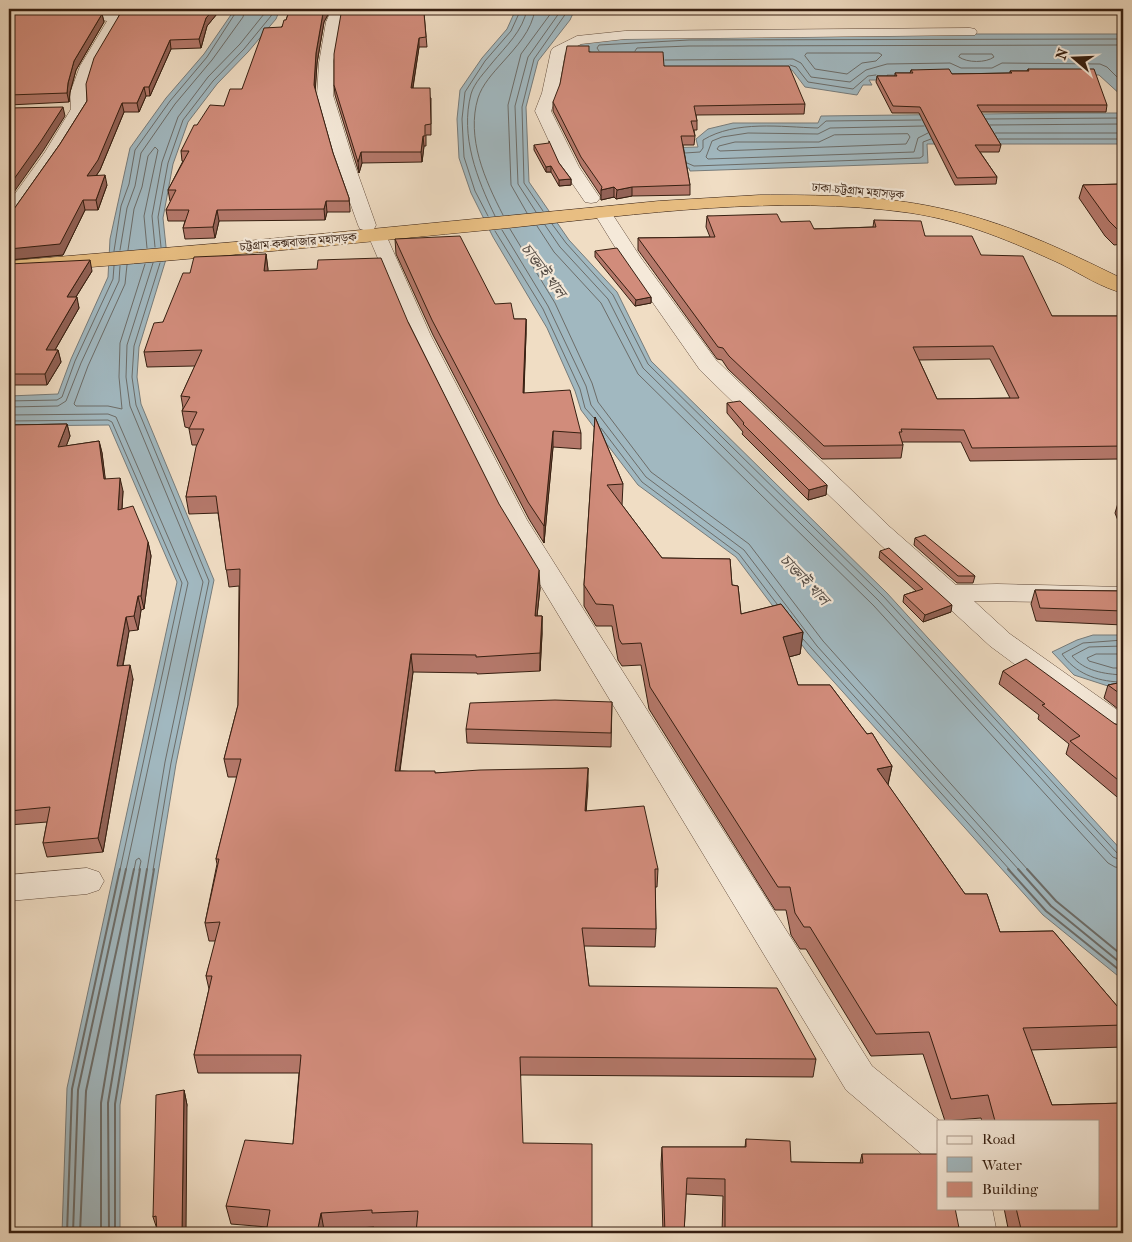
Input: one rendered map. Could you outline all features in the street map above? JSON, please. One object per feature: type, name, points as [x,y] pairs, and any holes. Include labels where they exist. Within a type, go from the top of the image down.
[{"type":"highway","name":"ঢাকা-চট্টগ্রাম মহাসড়ক","points":[[591,206],[739,187],[823,186],[916,196],[1016,222],[1106,259]]},
{"type":"highway","name":"ঢাকা-চট্টগ্রাম মহাসড়ক","points":[[591,206],[823,200],[912,208],[990,226],[1049,251],[1123,287]]},
{"type":"highway","name":"চট্টগ্রাম-কক্সবাজার মহাসড়ক","points":[[9,256],[50,258],[206,245],[372,230],[591,206]]},
{"type":"highway","name":"চট্টগ্রাম-কক্সবাজার মহাসড়ক","points":[[9,267],[50,258]]},
{"type":"street","points":[[9,214],[53,152],[79,109],[78,93],[87,66],[116,18],[97,15],[102,9]]},
{"type":"street","points":[[339,9],[334,22],[326,63],[325,95],[345,163],[372,230],[421,336],[514,520],[859,1078],[937,1142]]},
{"type":"street","points":[[970,32],[699,32],[625,35],[577,40],[558,51],[550,94],[543,111],[557,143],[582,186],[591,206],[633,260],[708,365],[802,453],[881,532],[1000,640],[1123,729]]},
{"type":"street","points":[[62,110],[79,109]]},
{"type":"street","points":[[950,594],[997,592],[1123,595]]},
{"type":"street","points":[[9,888],[87,881]]},
{"type":"street","points":[[972,1210],[976,1233]]},
{"type":"water","points":[[235,9],[280,9],[276,19],[217,84],[188,122],[173,164],[163,218],[167,256],[139,347],[137,377],[141,404],[214,580],[176,764],[120,1105],[120,1233],[62,1233],[67,1088],[177,582],[109,425],[9,426],[9,396],[58,394],[71,359],[108,277],[110,239],[130,148],[166,98],[204,54]]},
{"type":"water","name":"চাক্তাই খাল","points":[[516,9],[575,9],[570,20],[538,61],[526,107],[529,182],[569,240],[617,292],[651,361],[887,593],[1123,852],[1123,980],[1043,915],[808,653],[736,557],[638,485],[581,410],[575,391],[547,328],[493,237],[471,193],[459,158],[457,119],[460,90],[482,58],[507,29]]},
{"type":"water","points":[[868,34],[1123,34],[1123,97],[1099,75],[887,75],[889,80],[869,80],[872,85],[863,85],[857,95],[805,87],[792,70],[628,71],[595,53],[562,53],[579,42],[627,37]]},
{"type":"water","points":[[1123,113],[1123,144],[927,144],[928,163],[690,171],[689,168],[676,169],[621,149],[698,147],[696,139],[708,129],[733,123],[818,123],[821,116]]},
{"type":"water","points":[[1093,635],[1123,635],[1123,686],[1111,687],[1074,675],[1052,652],[1077,640]]},
{"type":"building","points":[[9,9],[88,9],[89,11],[102,14],[74,61],[67,93],[9,95]]},
{"type":"building","points":[[123,9],[214,9],[206,18],[199,39],[170,40],[149,87],[144,87],[137,103],[122,103],[98,160],[87,176],[105,175],[96,200],[83,200],[60,244],[9,249],[9,210],[14,209],[60,144],[87,101],[86,84],[94,58]]},
{"type":"building","points":[[290,9],[325,9],[316,53],[314,85],[349,201],[326,201],[324,209],[217,210],[213,227],[183,228],[189,210],[166,210],[176,190],[168,190],[189,151],[181,151],[194,125],[197,125],[210,105],[224,106],[230,89],[242,89],[264,28],[282,27]]},
{"type":"building","points":[[343,9],[388,9],[381,14],[424,13],[426,37],[419,38],[411,88],[430,88],[431,124],[425,125],[425,136],[423,136],[421,152],[361,152],[358,162],[334,85],[334,54]]},
{"type":"building","points":[[567,46],[589,46],[589,52],[663,52],[664,66],[789,66],[805,104],[694,106],[697,121],[691,121],[695,136],[681,136],[690,185],[632,187],[617,190],[614,187],[601,190],[602,187],[581,157],[553,102],[560,84]]},
{"type":"building","points":[[949,69],[952,74],[1012,73],[1010,71],[1029,71],[1028,69],[1094,69],[1107,105],[977,105],[1001,145],[975,145],[997,177],[957,178],[920,107],[893,106],[877,76],[897,76],[895,73],[913,73],[911,70]]},
{"type":"building","points":[[63,107],[41,141],[9,186],[9,108]]},
{"type":"building","points":[[549,141],[559,163],[571,179],[559,180],[551,166],[546,167],[534,145],[549,143]]},
{"type":"building","points":[[1123,184],[1123,230],[1118,230],[1109,221],[1083,185]]},
{"type":"building","points":[[777,214],[781,222],[810,221],[814,229],[876,227],[874,220],[921,221],[925,236],[972,236],[981,255],[1023,256],[1052,316],[1123,316],[1123,446],[972,448],[964,430],[901,429],[902,432],[899,432],[903,445],[824,446],[729,356],[723,348],[718,347],[638,238],[715,237],[707,216]],"holes":[[[993,346],[1019,398],[937,399],[913,347]]]},
{"type":"building","points":[[460,236],[495,304],[511,303],[514,319],[526,319],[523,393],[570,390],[581,433],[553,431],[544,526],[528,502],[432,320],[395,239]]},
{"type":"building","points":[[617,248],[651,297],[636,300],[595,251]]},
{"type":"building","points":[[266,254],[264,271],[317,269],[318,260],[381,258],[408,322],[499,504],[539,570],[535,616],[542,616],[540,653],[476,657],[476,655],[411,654],[395,771],[435,771],[435,773],[480,770],[588,768],[585,811],[644,806],[658,869],[655,869],[656,929],[582,928],[589,986],[777,988],[816,1059],[520,1057],[523,1143],[592,1144],[592,1233],[416,1233],[418,1211],[372,1213],[372,1210],[321,1213],[317,1233],[266,1233],[270,1210],[226,1206],[245,1140],[293,1144],[301,1055],[194,1055],[212,976],[206,976],[220,922],[205,923],[219,859],[216,859],[241,759],[224,759],[238,705],[240,569],[226,570],[216,496],[186,497],[196,447],[204,429],[189,429],[197,412],[182,411],[190,397],[181,396],[202,350],[144,352],[154,323],[163,322],[183,273],[190,273],[194,257]]},
{"type":"building","points":[[90,260],[67,297],[77,297],[46,350],[58,350],[45,374],[9,374],[9,264]]},
{"type":"building","points":[[740,401],[827,485],[809,490],[743,424],[727,403]]},
{"type":"building","points":[[595,417],[623,484],[607,485],[662,558],[730,559],[732,585],[738,586],[741,614],[781,604],[803,632],[783,637],[798,685],[830,685],[867,734],[872,733],[892,766],[877,769],[965,894],[987,894],[1000,932],[1053,931],[1123,1013],[1123,1025],[1023,1028],[1052,1105],[1123,1103],[1123,1233],[1022,1233],[1016,1210],[1100,1210],[1100,1120],[995,1120],[988,1095],[951,1099],[929,1032],[876,1034],[810,927],[804,927],[795,913],[790,887],[778,887],[650,687],[641,643],[622,644],[619,639],[613,605],[596,604],[584,585]]},
{"type":"building","points":[[67,424],[58,447],[99,441],[104,479],[120,478],[118,510],[133,506],[148,542],[141,596],[138,596],[134,616],[126,617],[117,666],[130,665],[98,838],[43,843],[50,807],[9,811],[9,425]]},
{"type":"building","points":[[1119,500],[1123,500],[1123,510]]},
{"type":"building","points":[[925,535],[975,576],[958,576],[915,538]]},
{"type":"building","points":[[889,548],[952,605],[925,615],[904,595],[923,589],[880,551]]},
{"type":"building","points":[[1035,590],[1123,591],[1123,611],[1040,608]]},
{"type":"building","points":[[1026,659],[1115,724],[1123,726],[1123,784],[1070,741],[1080,736],[1042,705],[1045,704],[1003,671]]},
{"type":"building","points":[[1123,682],[1123,696],[1108,685]]},
{"type":"building","points":[[555,700],[612,702],[611,733],[466,729],[470,703]]},
{"type":"building","points":[[184,1090],[182,1233],[157,1233],[156,1216],[153,1217],[156,1095]]},
{"type":"building","points":[[746,1139],[790,1141],[791,1162],[863,1163],[862,1154],[937,1154],[937,1210],[955,1210],[960,1233],[725,1233],[725,1179],[687,1178],[684,1233],[665,1233],[662,1147],[746,1147]]}]
